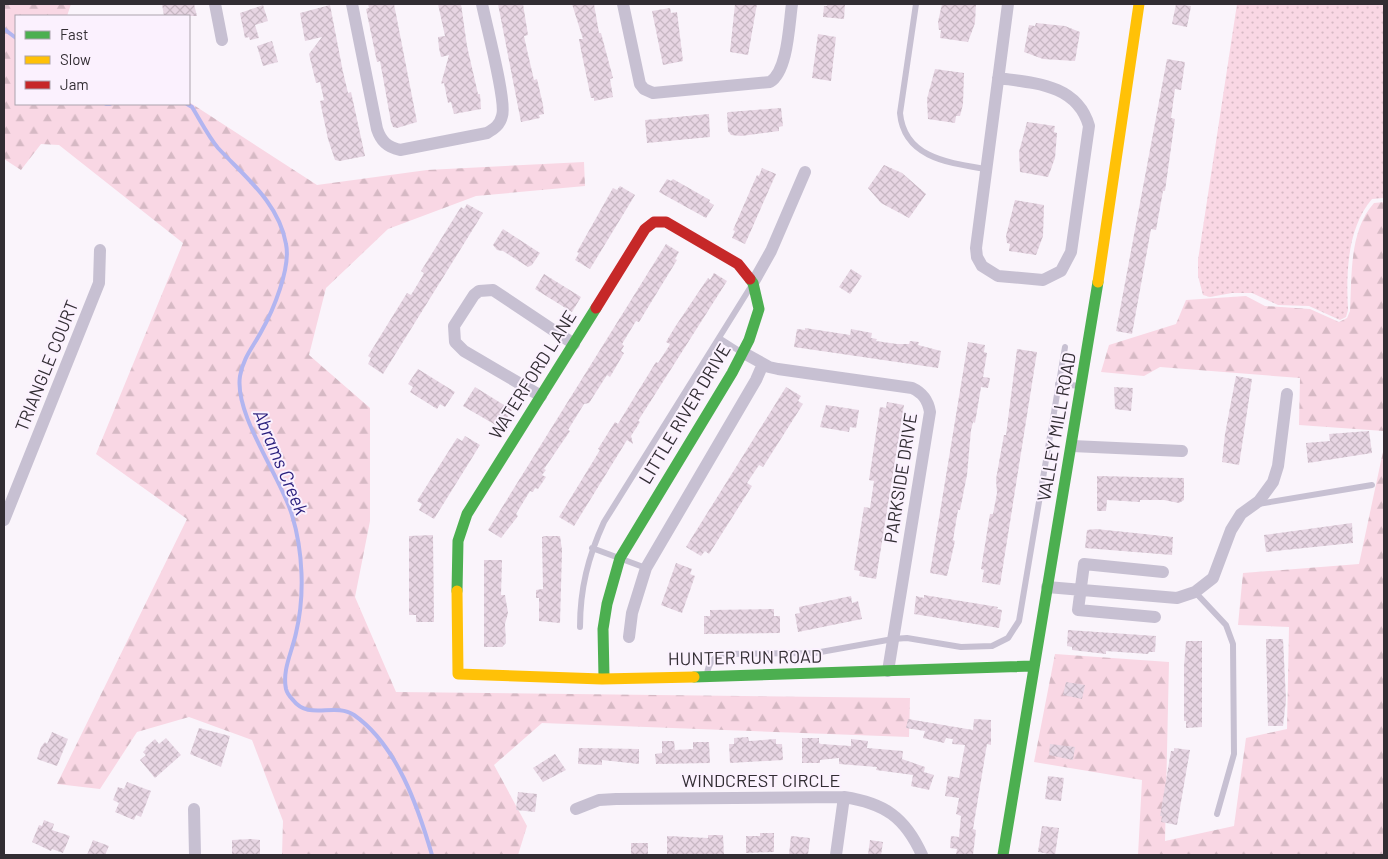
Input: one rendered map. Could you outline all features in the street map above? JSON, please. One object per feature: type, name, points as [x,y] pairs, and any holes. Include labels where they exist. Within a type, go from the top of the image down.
[{"type":"street","points":[[215,4],[222,40]]},
{"type":"street","points":[[352,4],[376,129],[383,142],[392,148],[400,150],[486,133],[498,124],[504,109],[482,4]]},
{"type":"street","points":[[623,4],[640,84],[644,89],[653,92],[770,82],[776,78],[782,68],[792,4]]},
{"type":"street","points":[[998,78],[1038,83],[1055,88],[1076,102],[1085,112],[1088,126],[1088,141],[1071,252],[1061,271],[1051,278],[1034,280],[998,276],[982,266],[977,257],[976,248],[986,169],[998,78],[1008,4]]},
{"type":"street","name":"VALLEY MILL ROAD","points":[[1004,855],[1033,666],[1082,386],[1139,4]]},
{"type":"street","points":[[754,283],[805,172]]},
{"type":"street","name":"WATERFORD LANE","points":[[458,674],[456,557],[461,529],[467,514],[645,229],[651,223],[658,221],[666,222],[738,264],[754,283]]},
{"type":"street","name":"TRIANGLE COURT","points":[[4,520],[99,283],[100,250]]},
{"type":"street","name":"LITTLE RIVER DRIVE","points":[[604,677],[603,629],[607,604],[620,558],[742,352],[756,321],[758,309],[754,283]]},
{"type":"street","points":[[541,396],[460,348],[453,333],[454,326],[474,295],[486,289],[493,290],[574,344]]},
{"type":"street","name":"PARKSIDE DRIVE","points":[[742,352],[763,364],[778,369],[912,388],[924,396],[929,404],[930,412],[888,671]]},
{"type":"street","points":[[629,637],[636,598],[646,568],[756,380],[763,364]]},
{"type":"street","points":[[1047,587],[1177,598],[1195,592],[1213,578],[1231,530],[1241,514],[1266,493],[1276,474],[1287,394]]},
{"type":"street","points":[[1072,446],[1182,450]]},
{"type":"street","points":[[1155,617],[1078,610],[1084,564],[1163,572]]},
{"type":"street","name":"HUNTER RUN ROAD","points":[[458,674],[506,677],[707,676],[1033,666]]},
{"type":"street","points":[[836,855],[844,797]]},
{"type":"street","name":"WINDCREST CIRCLE","points":[[576,809],[599,800],[616,799],[844,797],[865,800],[892,813],[912,834],[922,855]]},
{"type":"street","points":[[194,809],[196,855]]},
{"type":"lane","points":[[916,4],[900,113],[901,127],[907,137],[935,158],[947,163],[986,169]]},
{"type":"lane","points":[[580,628],[583,585],[592,548],[604,522],[754,283]]},
{"type":"lane","points":[[719,338],[742,352]]},
{"type":"lane","points":[[707,676],[711,661],[718,656],[815,653],[893,639],[975,648],[1000,643],[1015,630],[1019,621],[1065,347]]},
{"type":"lane","points":[[1058,384],[1082,386]]},
{"type":"lane","points":[[1252,506],[1266,501],[1372,485]]},
{"type":"lane","points":[[592,548],[646,568]]},
{"type":"lane","points":[[1195,592],[1226,625],[1233,644],[1234,754],[1217,814]]},
{"type":"green space","points":[[4,4],[71,4],[67,15],[15,15],[15,105],[190,105],[190,103],[317,185],[427,170],[584,162],[585,186],[476,196],[388,229],[326,288],[309,355],[370,408],[370,521],[355,597],[396,692],[910,698],[909,737],[542,723],[494,765],[527,826],[518,855],[282,855],[283,821],[252,740],[189,717],[137,732],[100,789],[57,784],[187,519],[96,454],[183,243],[59,145],[41,144],[21,170],[4,159]]},
{"type":"green space","points":[[1237,4],[1384,4],[1384,198],[1372,199],[1357,224],[1348,267],[1348,310],[1346,317],[1340,320],[1309,306],[1278,305],[1252,293],[1232,293],[1210,297],[1203,295],[1198,276],[1198,260]]},
{"type":"green space","points":[[1384,202],[1384,431],[1299,425],[1300,378],[1160,367],[1144,376],[1101,372],[1109,345],[1176,324],[1186,300],[1246,296],[1265,306],[1310,309],[1339,322],[1347,318],[1350,311],[1353,254],[1360,227],[1374,203]]},
{"type":"green space","points":[[1384,447],[1384,855],[1138,855],[1142,780],[1034,762],[1055,654],[1169,662],[1165,841],[1234,826],[1246,738],[1287,729],[1289,627],[1238,625],[1243,573],[1359,564]]},
{"type":"building","points":[[162,4],[194,4],[197,16],[190,15],[164,15]]},
{"type":"building","points":[[368,4],[394,4],[417,122],[397,128],[393,127],[380,61],[377,62],[366,9],[369,8]]},
{"type":"building","points":[[438,4],[461,4],[467,46],[478,94],[480,94],[481,109],[454,114],[451,102],[448,103],[444,83],[441,84],[449,55],[441,57],[439,48],[438,37],[445,36]]},
{"type":"building","points":[[498,4],[523,4],[528,35],[524,36],[534,80],[537,79],[543,105],[544,114],[539,115],[540,118],[521,122]]},
{"type":"building","points":[[572,4],[594,4],[599,33],[601,33],[613,78],[610,79],[613,97],[594,101],[594,98],[591,98],[579,39],[583,39]]},
{"type":"building","points":[[735,4],[757,4],[748,55],[730,52]]},
{"type":"building","points":[[827,4],[845,4],[844,19],[823,17],[824,6],[827,6]]},
{"type":"building","points":[[942,4],[976,4],[975,23],[968,42],[940,38],[941,30],[939,30],[938,22]]},
{"type":"building","points":[[1176,4],[1191,6],[1187,27],[1172,24]]},
{"type":"building","points":[[263,5],[268,21],[255,25],[259,38],[250,40],[249,37],[245,38],[240,13]]},
{"type":"building","points":[[330,5],[343,72],[348,93],[351,92],[365,156],[340,161],[335,160],[328,139],[320,101],[324,100],[320,82],[316,83],[309,54],[322,37],[305,41],[300,13]]},
{"type":"building","points":[[670,8],[671,13],[677,12],[683,61],[663,65],[652,11]]},
{"type":"building","points":[[1036,23],[1065,26],[1080,32],[1075,61],[1043,59],[1024,52],[1029,25],[1035,26]]},
{"type":"building","points":[[818,34],[836,37],[831,81],[812,78]]},
{"type":"building","points":[[272,41],[278,62],[263,66],[257,46]]},
{"type":"building","points":[[1167,59],[1185,62],[1181,90],[1175,89],[1171,118],[1175,119],[1165,191],[1163,191],[1156,230],[1151,229],[1132,334],[1116,331]]},
{"type":"building","points":[[935,69],[964,73],[963,104],[960,116],[956,116],[955,123],[928,119],[927,99]]},
{"type":"building","points":[[781,108],[783,126],[779,127],[779,131],[741,136],[731,135],[728,131],[727,113],[729,112]]},
{"type":"building","points":[[709,114],[710,137],[647,143],[645,120]]},
{"type":"building","points":[[1027,122],[1055,126],[1054,132],[1057,133],[1055,158],[1048,177],[1020,172],[1019,152]]},
{"type":"building","points":[[884,165],[902,173],[926,194],[909,218],[881,203],[868,188]]},
{"type":"building","points":[[762,168],[776,174],[745,244],[732,238],[735,231],[733,230],[757,175],[759,176]]},
{"type":"building","points":[[667,179],[671,181],[673,179],[710,200],[709,202],[714,205],[706,218],[659,192]]},
{"type":"building","points":[[620,186],[635,195],[590,269],[575,260],[579,253],[577,252],[613,188],[617,190]]},
{"type":"building","points":[[1015,200],[1044,205],[1043,236],[1036,255],[1009,251],[1010,244],[1007,243],[1006,236]]},
{"type":"building","points":[[467,204],[483,213],[383,374],[368,364],[371,358],[368,356],[407,293],[411,295],[424,273],[421,271],[461,207],[464,209]]},
{"type":"building","points":[[503,229],[540,253],[532,265],[528,267],[503,251],[497,250],[493,245]]},
{"type":"building","points":[[666,244],[679,252],[675,259],[677,260],[639,322],[636,321],[622,344],[624,346],[621,351],[624,353],[610,377],[607,375],[589,403],[584,404],[568,430],[570,431],[544,469],[546,470],[542,475],[546,477],[538,489],[535,488],[533,492],[530,491],[516,514],[518,516],[501,538],[488,530]]},
{"type":"building","points":[[851,269],[862,276],[850,294],[839,287]]},
{"type":"building","points":[[714,273],[727,281],[638,421],[640,422],[631,436],[633,444],[627,440],[574,526],[559,517],[615,422],[618,424],[656,362],[658,363],[669,346],[670,344],[666,342],[675,327],[708,278],[710,280]]},
{"type":"building","points":[[544,274],[581,297],[572,312],[535,289]]},
{"type":"building","points":[[805,328],[850,335],[851,329],[872,333],[871,338],[877,339],[876,341],[897,344],[909,344],[910,341],[919,342],[918,345],[941,351],[938,368],[794,347],[797,329],[805,330]]},
{"type":"building","points":[[968,342],[985,345],[984,352],[987,353],[983,377],[990,378],[988,388],[981,387],[975,423],[973,422],[971,430],[967,475],[960,510],[958,510],[953,540],[955,541],[947,576],[930,573]]},
{"type":"building","points":[[1017,349],[1037,352],[1000,585],[982,582],[984,570],[981,569],[990,514],[993,514],[997,493],[996,479],[1004,435],[1006,435]]},
{"type":"building","points":[[418,369],[455,392],[445,407],[440,404],[437,409],[410,392],[413,387],[408,384]]},
{"type":"building","points":[[1236,376],[1252,379],[1239,465],[1222,462],[1225,434]]},
{"type":"building","points":[[475,387],[512,410],[503,425],[501,424],[499,427],[463,406]]},
{"type":"building","points":[[786,387],[801,396],[798,401],[803,404],[763,467],[759,465],[747,483],[752,486],[709,554],[705,551],[701,556],[686,547]]},
{"type":"building","points":[[1114,387],[1133,388],[1131,411],[1115,409]]},
{"type":"building","points":[[887,402],[904,405],[876,579],[859,576],[860,571],[854,570],[864,507],[870,508],[874,481],[869,480],[880,407],[886,408]]},
{"type":"building","points":[[826,405],[859,410],[856,428],[850,427],[849,432],[820,427]]},
{"type":"building","points":[[1369,431],[1372,453],[1308,463],[1306,443],[1330,441],[1329,434]]},
{"type":"building","points":[[465,436],[480,445],[434,519],[419,510],[422,504],[417,501],[457,438],[462,441]]},
{"type":"building","points":[[1097,476],[1184,478],[1184,500],[1179,503],[1164,500],[1140,500],[1140,502],[1107,500],[1106,511],[1097,511]]},
{"type":"building","points":[[1352,523],[1353,543],[1266,552],[1264,535]]},
{"type":"building","points":[[1096,529],[1173,537],[1172,555],[1085,548],[1087,530]]},
{"type":"building","points":[[433,535],[434,622],[416,622],[416,615],[409,615],[409,536]]},
{"type":"building","points":[[560,536],[562,550],[560,623],[539,621],[539,598],[536,598],[536,590],[543,589],[542,537]]},
{"type":"building","points":[[484,560],[502,560],[501,595],[505,595],[508,613],[505,624],[506,643],[502,647],[484,647]]},
{"type":"building","points":[[676,563],[692,569],[690,574],[695,576],[682,613],[661,605]]},
{"type":"building","points":[[924,595],[998,607],[997,609],[1002,610],[999,628],[914,614],[916,596],[924,598]]},
{"type":"building","points":[[851,596],[852,603],[858,601],[862,619],[798,632],[795,614],[800,613],[799,607]]},
{"type":"building","points":[[774,609],[774,616],[780,616],[780,633],[704,634],[704,616],[710,616],[710,610]]},
{"type":"building","points":[[1068,630],[1156,636],[1155,652],[1149,652],[1148,654],[1106,651],[1106,654],[1072,650],[1072,647],[1067,646]]},
{"type":"building","points":[[1266,639],[1283,639],[1286,700],[1283,726],[1268,726]]},
{"type":"building","points":[[1186,641],[1202,641],[1202,727],[1186,728],[1186,721],[1184,721]]},
{"type":"building","points":[[1066,682],[1085,685],[1082,699],[1063,695]]},
{"type":"building","points":[[908,719],[973,730],[974,719],[991,720],[991,745],[987,744],[973,829],[976,830],[973,855],[956,855],[957,849],[950,848],[951,836],[959,837],[961,816],[956,814],[959,798],[945,796],[948,776],[959,778],[965,745],[952,744],[953,739],[946,738],[944,743],[923,738],[925,731],[906,728]]},
{"type":"building","points":[[199,728],[230,736],[221,767],[190,754]]},
{"type":"building","points":[[52,732],[68,739],[57,766],[37,759],[41,747],[45,742],[47,744]]},
{"type":"building","points":[[748,737],[749,741],[776,739],[776,744],[782,744],[783,760],[730,763],[729,744],[734,744],[734,738]]},
{"type":"building","points":[[166,738],[181,755],[155,778],[140,760],[146,755],[143,752],[145,748],[155,739],[159,744]]},
{"type":"building","points":[[802,738],[819,738],[819,743],[821,744],[851,746],[851,739],[868,741],[867,748],[903,751],[902,759],[925,767],[924,772],[934,775],[929,790],[911,786],[913,775],[876,770],[877,767],[839,764],[839,758],[820,760],[820,763],[802,763]]},
{"type":"building","points":[[662,741],[674,741],[675,750],[693,749],[693,742],[709,742],[710,763],[656,764],[655,754],[662,753]]},
{"type":"building","points":[[1050,744],[1075,747],[1073,760],[1049,755]]},
{"type":"building","points":[[579,748],[639,749],[639,764],[602,760],[602,765],[578,764]]},
{"type":"building","points":[[1174,748],[1190,750],[1177,825],[1161,822],[1162,816],[1160,816],[1171,751],[1174,751]]},
{"type":"building","points":[[555,754],[566,770],[543,782],[533,768]]},
{"type":"building","points":[[1048,776],[1064,778],[1061,801],[1045,799]]},
{"type":"building","points":[[127,782],[151,791],[141,817],[136,815],[134,820],[115,812],[119,803],[113,800],[118,787],[124,789]]},
{"type":"building","points":[[518,792],[537,794],[535,812],[516,810]]},
{"type":"building","points":[[44,820],[54,824],[52,830],[70,836],[63,853],[52,849],[51,851],[32,842],[39,825],[42,826]]},
{"type":"building","points":[[1042,826],[1059,828],[1055,855],[1038,852]]},
{"type":"building","points":[[760,833],[774,833],[774,852],[746,853],[746,836],[760,836]]},
{"type":"building","points":[[708,835],[723,835],[724,855],[667,855],[667,836],[708,838]]},
{"type":"building","points":[[791,836],[810,838],[808,855],[789,855]]},
{"type":"building","points":[[93,840],[109,846],[105,855],[87,855]]},
{"type":"building","points":[[232,840],[260,840],[260,855],[232,855]]},
{"type":"building","points":[[870,840],[883,842],[881,855],[868,855]]},
{"type":"building","points":[[631,843],[648,843],[648,855],[631,855]]},
{"type":"waterway","name":"Abrams Creek","points":[[4,29],[15,37]]},
{"type":"waterway","name":"Abrams Creek","points":[[189,105],[192,107],[218,148],[250,180],[269,203],[282,229],[286,244],[286,265],[276,301],[246,358],[240,376],[240,392],[244,409],[286,500],[299,543],[302,574],[301,604],[296,633],[286,668],[286,690],[299,706],[314,711],[346,711],[354,715],[369,728],[394,760],[404,778],[420,817],[432,855]]},
{"type":"traffic: fast","points":[[604,677],[603,629],[607,604],[620,558],[732,373],[749,340],[759,309],[753,283],[750,279]]},
{"type":"traffic: fast","points":[[1003,855],[1098,282]]},
{"type":"traffic: fast","points":[[457,591],[458,541],[467,514],[596,308]]},
{"type":"traffic: fast","points":[[694,677],[1033,666]]},
{"type":"traffic: slow","points":[[1098,282],[1139,4]]},
{"type":"traffic: slow","points":[[457,591],[458,674],[602,679],[694,677]]},
{"type":"traffic: jam","points":[[596,308],[645,229],[654,222],[666,222],[738,264],[750,279]]}]
